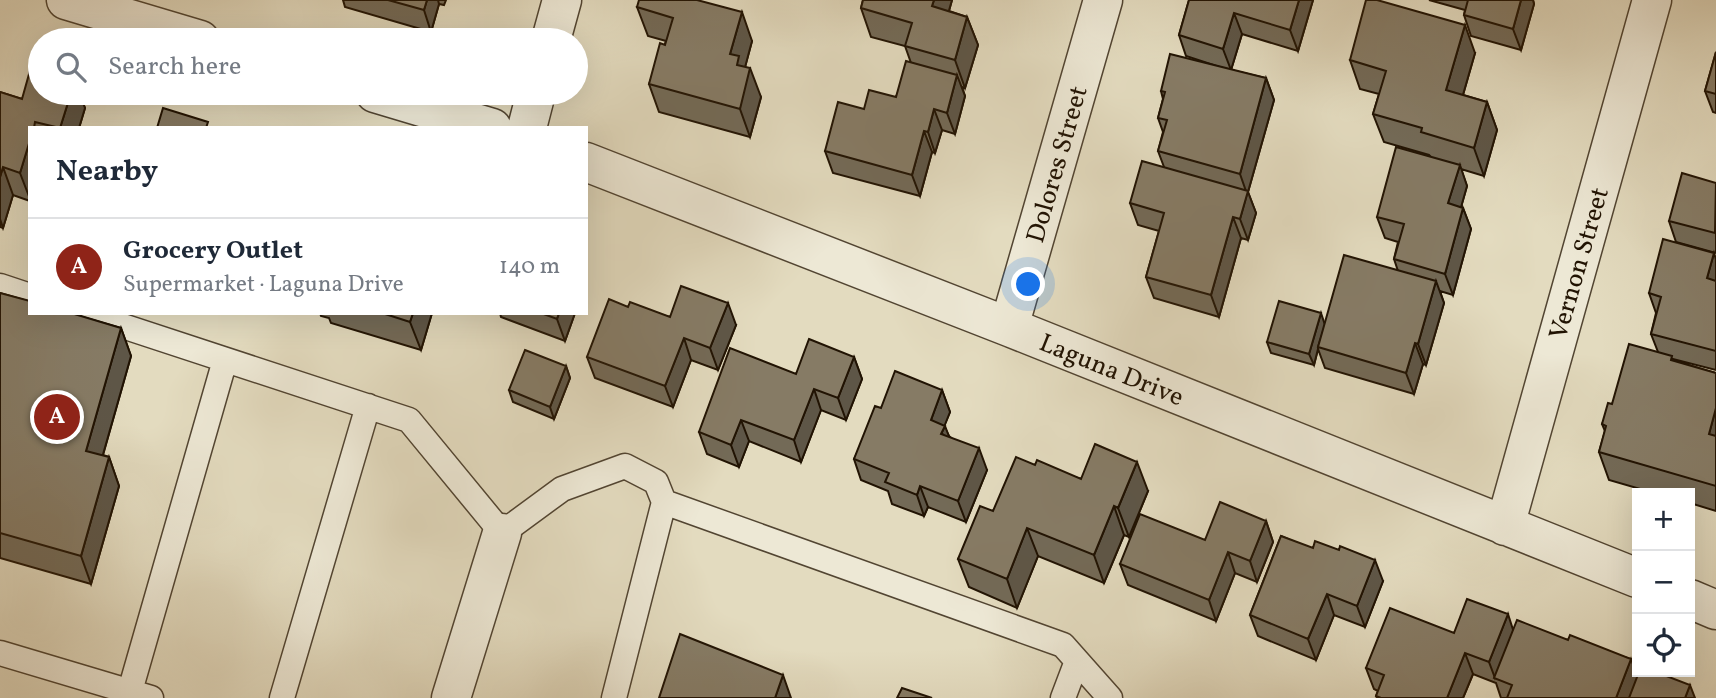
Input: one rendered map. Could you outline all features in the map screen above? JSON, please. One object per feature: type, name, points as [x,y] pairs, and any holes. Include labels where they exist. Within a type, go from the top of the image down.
[{"type":"street","points":[[66,0],[160,28]]},
{"type":"street","points":[[554,28],[562,0]]},
{"type":"street","name":"Dolores Street","points":[[1009,327],[1103,0]]},
{"type":"street","name":"Vernon Street","points":[[1505,526],[1652,0]]},
{"type":"street","points":[[415,105],[485,126]]},
{"type":"street","points":[[528,126],[533,105]]},
{"type":"street","name":"Laguna Drive","points":[[588,163],[1009,327],[1632,576]]},
{"type":"street","points":[[451,698],[502,533]]},
{"type":"street","points":[[1695,601],[1716,610]]},
{"type":"lane","points":[[0,286],[28,295]]},
{"type":"lane","points":[[89,315],[409,420],[502,533],[562,489],[625,466],[656,482],[664,502],[614,698]]},
{"type":"lane","points":[[0,653],[136,696],[225,360]]},
{"type":"lane","points":[[282,698],[368,406]]},
{"type":"lane","points":[[664,502],[1063,645],[1110,698]]},
{"type":"lane","points":[[1063,698],[1077,661]]},
{"type":"building","points":[[388,0],[427,0],[424,10]]},
{"type":"building","points":[[639,0],[697,0],[742,12],[730,54],[739,56],[737,65],[750,68],[740,109],[649,84],[660,43],[665,45],[673,18],[637,7]]},
{"type":"building","points":[[863,0],[934,0],[932,6],[967,17],[955,60],[905,46],[912,23],[861,8]]},
{"type":"building","points":[[1189,0],[1299,0],[1290,30],[1234,13],[1223,49],[1179,35]]},
{"type":"building","points":[[1366,0],[1377,0],[1465,25],[1446,90],[1487,102],[1474,148],[1421,132],[1422,128],[1373,114],[1386,71],[1350,60]]},
{"type":"building","points":[[1468,0],[1521,0],[1513,29],[1464,15]]},
{"type":"building","points":[[1716,52],[1716,94],[1705,91]]},
{"type":"building","points":[[1170,54],[1266,78],[1240,174],[1158,151],[1167,120],[1158,118]]},
{"type":"building","points":[[906,61],[957,75],[947,113],[934,109],[928,132],[924,131],[912,175],[825,151],[838,102],[864,109],[869,90],[896,97]]},
{"type":"building","points":[[28,78],[28,105],[67,105],[61,126],[35,122],[34,126],[28,126],[28,147],[20,173],[3,167],[0,177],[0,92],[22,99]]},
{"type":"building","points":[[163,108],[208,122],[207,126],[158,126]]},
{"type":"building","points":[[1396,147],[1460,165],[1448,203],[1463,208],[1445,274],[1394,259],[1404,224],[1377,217]]},
{"type":"building","points":[[1142,161],[1248,191],[1240,219],[1233,217],[1211,295],[1146,277],[1164,213],[1130,203]]},
{"type":"building","points":[[1682,173],[1716,183],[1715,233],[1669,221]]},
{"type":"building","points":[[1663,239],[1714,253],[1707,278],[1716,281],[1716,351],[1651,334],[1661,297],[1649,293]]},
{"type":"building","points":[[1344,255],[1436,281],[1418,344],[1415,343],[1406,373],[1318,347]]},
{"type":"building","points":[[681,286],[728,303],[710,348],[684,338],[665,386],[587,357],[609,299],[628,307],[630,302],[670,317]]},
{"type":"building","points":[[0,293],[28,300],[28,315],[78,315],[121,328],[86,451],[109,457],[81,556],[0,533]]},
{"type":"building","points":[[1279,301],[1321,313],[1309,354],[1267,342]]},
{"type":"building","points":[[388,315],[412,315],[410,322]]},
{"type":"building","points":[[809,339],[854,357],[838,398],[814,389],[794,440],[741,420],[731,445],[699,432],[730,348],[796,374]]},
{"type":"building","points":[[1629,344],[1672,356],[1671,360],[1716,373],[1716,408],[1709,434],[1716,436],[1716,486],[1599,452],[1606,426],[1602,424],[1608,403],[1612,404]]},
{"type":"building","points":[[525,350],[566,366],[550,407],[509,390]]},
{"type":"building","points":[[895,371],[942,390],[931,420],[945,426],[941,434],[979,448],[958,501],[920,486],[917,495],[885,482],[889,473],[854,459],[875,406],[881,408]]},
{"type":"building","points":[[1095,444],[1137,462],[1118,508],[1114,506],[1094,555],[1027,528],[1007,579],[958,559],[980,506],[993,511],[1016,457],[1035,465],[1037,460],[1081,479]]},
{"type":"building","points":[[1220,502],[1266,521],[1250,561],[1228,552],[1209,600],[1120,564],[1140,514],[1205,540]]},
{"type":"building","points":[[1281,536],[1313,548],[1315,541],[1339,550],[1340,546],[1375,560],[1357,606],[1327,594],[1308,639],[1250,615]]},
{"type":"building","points":[[1467,599],[1508,614],[1489,662],[1465,653],[1447,698],[1376,696],[1384,675],[1366,668],[1390,608],[1454,633]]},
{"type":"building","points":[[1517,620],[1568,640],[1570,635],[1631,659],[1616,698],[1507,698],[1512,685],[1494,678]]},
{"type":"building","points":[[680,634],[783,675],[775,698],[659,698]]},
{"type":"building","points":[[1637,677],[1669,677],[1690,685],[1685,698],[1629,698]]},
{"type":"building","points":[[902,688],[932,698],[897,698]]},
{"type":"place","name":"Grocery Outlet","points":[[57,417]]}]
